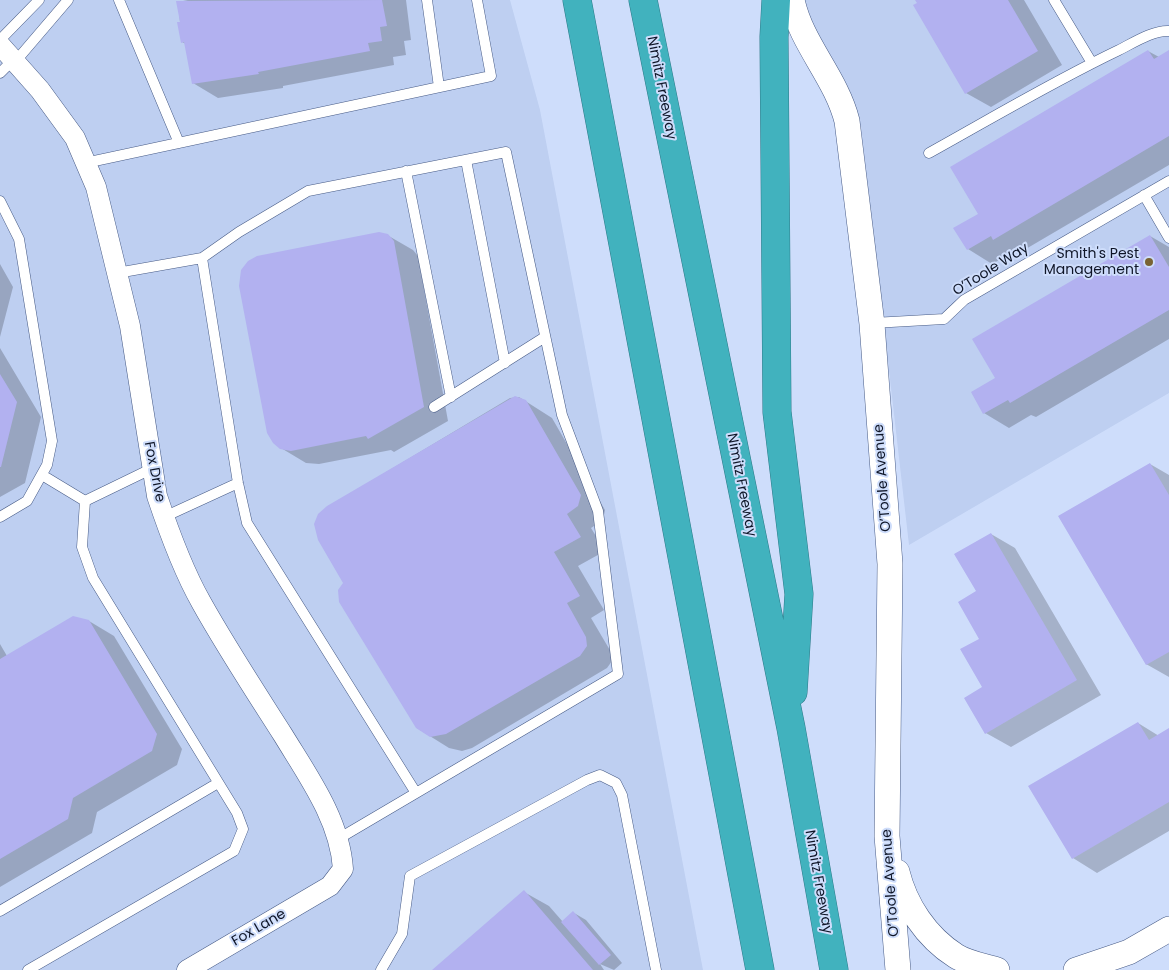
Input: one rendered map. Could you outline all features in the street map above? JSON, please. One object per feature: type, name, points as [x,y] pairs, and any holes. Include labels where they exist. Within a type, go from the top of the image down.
[{"type":"highway","points":[[577,0],[760,970]]},
{"type":"highway","name":"Nimitz Freeway","points":[[643,0],[790,728],[834,970]]},
{"type":"highway","points":[[776,0],[774,164],[777,412],[799,594],[790,728]]},
{"type":"street","name":"O’Toole Avenue","points":[[792,0],[805,37],[842,103],[860,214],[872,324],[890,564],[888,836],[898,970]]},
{"type":"street","name":"Fox Drive","points":[[7,60],[40,90],[74,138],[96,186],[130,326],[157,496],[164,517],[200,600],[328,812],[341,849],[343,869],[330,886]]},
{"type":"street","points":[[888,836],[900,885],[922,926],[957,956],[997,970]]},
{"type":"street","name":"Fox Lane","points":[[186,970],[330,886]]},
{"type":"street","points":[[1076,970],[1129,952],[1169,929]]},
{"type":"lane","points":[[0,40],[39,0]]},
{"type":"lane","points":[[7,60],[68,0]]},
{"type":"lane","points":[[119,0],[179,143]]},
{"type":"lane","points":[[427,0],[439,87]]},
{"type":"lane","points":[[85,163],[491,76],[477,0]]},
{"type":"lane","points":[[1054,0],[1092,63]]},
{"type":"lane","points":[[929,153],[1092,63],[1137,41],[1163,31],[1169,31]]},
{"type":"lane","points":[[117,273],[202,258],[239,232],[308,191],[506,152],[562,416],[598,511],[618,674],[338,839]]},
{"type":"lane","points":[[466,160],[505,363]]},
{"type":"lane","points":[[406,171],[451,397]]},
{"type":"lane","name":"O’Toole Way","points":[[872,324],[944,319],[964,300],[1169,181]]},
{"type":"lane","points":[[1144,195],[1169,238]]},
{"type":"lane","points":[[0,201],[19,239],[52,441],[48,465],[27,502],[0,518]]},
{"type":"lane","points":[[202,258],[238,483],[247,522],[416,794]]},
{"type":"lane","points":[[434,407],[545,337]]},
{"type":"lane","points":[[85,501],[153,468]]},
{"type":"lane","points":[[42,475],[85,501]]},
{"type":"lane","points":[[164,517],[238,483]]},
{"type":"lane","points":[[28,970],[234,851],[243,829],[237,812],[93,578],[82,547],[85,501]]},
{"type":"lane","points":[[381,970],[402,934],[410,876],[587,780],[600,775],[616,783],[622,795],[656,970]]},
{"type":"lane","points":[[0,911],[218,783]]},
{"type":"shaded area","points":[[0,0],[510,0],[540,110],[703,970],[0,970]]},
{"type":"shaded area","points":[[805,0],[1169,0],[1169,393],[909,545],[861,126],[804,20]]},
{"type":"building","points":[[382,0],[387,26],[380,27],[382,41],[368,43],[370,51],[258,72],[259,74],[192,84],[184,42],[181,43],[176,1]]},
{"type":"building","points":[[915,0],[1008,0],[1038,51],[965,94],[913,5],[917,3]]},
{"type":"building","points":[[1148,50],[1154,59],[1169,50],[1169,136],[993,240],[991,236],[967,250],[953,228],[978,214],[950,167]]},
{"type":"building","points":[[379,232],[388,234],[394,241],[424,407],[368,439],[366,436],[291,451],[280,449],[273,443],[267,433],[239,286],[241,270],[248,261],[257,256]]},
{"type":"building","points":[[1150,235],[1169,267],[1169,310],[1010,403],[1008,400],[983,414],[971,392],[995,378],[972,339]]},
{"type":"building","points":[[0,374],[17,402],[1,467],[0,467]]},
{"type":"building","points":[[515,396],[526,400],[581,495],[578,506],[567,514],[581,537],[554,552],[580,596],[567,603],[586,637],[587,646],[580,656],[446,734],[430,737],[416,728],[339,602],[338,590],[343,583],[318,540],[314,524],[318,514],[327,506]]},
{"type":"building","points":[[1150,463],[1169,495],[1169,652],[1146,665],[1058,516]]},
{"type":"building","points":[[991,533],[1077,680],[985,734],[964,698],[982,687],[960,649],[979,639],[958,602],[976,591],[954,554]]},
{"type":"building","points":[[73,616],[89,620],[157,734],[152,751],[73,798],[68,819],[0,859],[0,659]]},
{"type":"building","points":[[1138,722],[1149,740],[1169,728],[1169,802],[1072,859],[1028,786]]},
{"type":"building","points":[[524,890],[593,970],[432,970]]},
{"type":"building","points":[[573,911],[611,955],[599,965],[561,922]]},
{"type":"place","name":"Smith's Pest Management","points":[[1149,262]]}]
